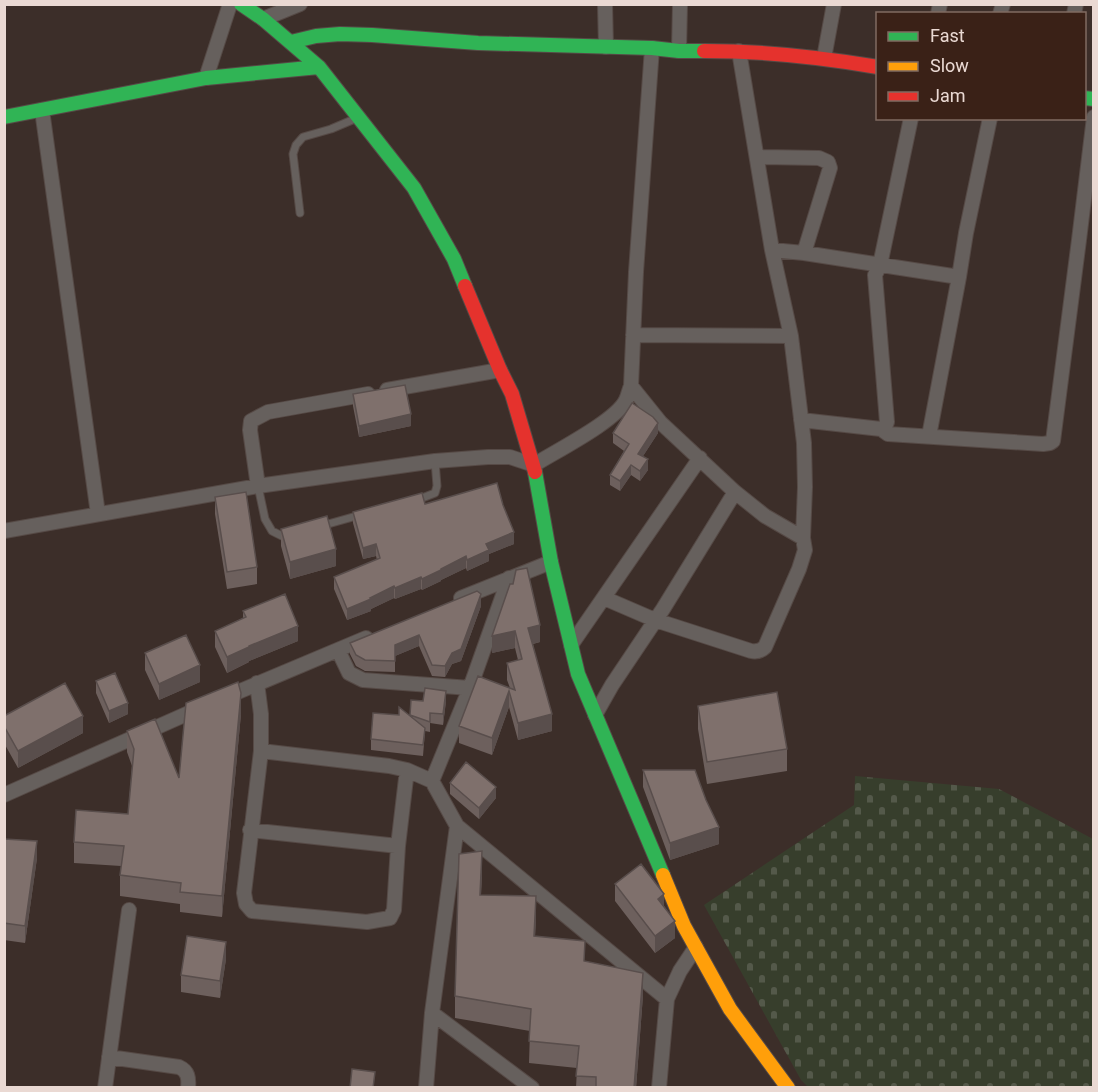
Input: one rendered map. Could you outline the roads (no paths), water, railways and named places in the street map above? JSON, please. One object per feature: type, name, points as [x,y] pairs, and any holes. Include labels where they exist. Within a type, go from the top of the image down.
[{"type":"main road","points":[[241,4],[264,19],[319,67],[414,188],[454,260],[512,394],[534,465],[551,562],[578,674],[684,926],[730,1009],[788,1088]]},
{"type":"main road","points":[[291,42],[316,36],[372,35],[478,43],[652,48],[679,51],[739,51],[824,58],[876,67]]},
{"type":"main road","points":[[4,117],[206,78],[319,67]]},
{"type":"street","points":[[206,78],[231,4]]},
{"type":"street","points":[[264,19],[300,4]]},
{"type":"street","points":[[605,4],[606,47]]},
{"type":"street","points":[[679,51],[680,4]]},
{"type":"street","points":[[824,58],[834,4]]},
{"type":"street","points":[[4,531],[258,486],[435,461],[510,457],[534,465],[608,420],[620,409],[631,386],[652,48]]},
{"type":"street","points":[[604,598],[656,620],[757,652],[763,649],[800,569],[805,550],[803,538],[804,443],[791,336],[772,250],[739,51]]},
{"type":"street","points":[[42,110],[98,514]]},
{"type":"street","points":[[801,420],[881,429],[888,434],[1043,444],[1053,441],[1094,117]]},
{"type":"street","points":[[881,429],[887,422],[875,275],[880,265],[911,120]]},
{"type":"street","points":[[929,436],[966,233],[990,120]]},
{"type":"street","points":[[757,158],[819,158],[828,162],[830,168],[804,253]]},
{"type":"street","points":[[772,250],[959,278]]},
{"type":"street","points":[[633,335],[791,336]]},
{"type":"street","points":[[258,486],[250,430],[251,421],[258,416],[268,412],[500,370]]},
{"type":"street","points":[[631,386],[660,422],[735,492],[765,516],[803,538]]},
{"type":"street","points":[[571,645],[700,458]]},
{"type":"street","points":[[595,715],[735,492]]},
{"type":"street","points":[[445,605],[551,562]]},
{"type":"street","points":[[432,781],[470,688],[509,578]]},
{"type":"street","points":[[4,795],[257,683],[381,632]]},
{"type":"street","points":[[338,650],[349,673],[363,680],[470,688]]},
{"type":"street","points":[[257,683],[261,714],[261,751],[244,893],[246,904],[252,910],[367,922],[390,918],[394,910],[398,846],[407,770]]},
{"type":"street","points":[[261,751],[389,766],[407,770],[432,781],[457,826],[667,999]]},
{"type":"street","points":[[426,1088],[432,1013],[457,826]]},
{"type":"street","points":[[250,830],[398,846]]},
{"type":"street","points":[[105,1088],[129,910]]},
{"type":"street","points":[[659,1088],[667,999],[680,971],[696,947]]},
{"type":"street","points":[[432,1013],[532,1088]]},
{"type":"street","points":[[110,1057],[179,1067],[187,1074],[188,1088]]},
{"type":"lane","points":[[300,213],[293,154],[296,145],[303,137],[360,117]]},
{"type":"lane","points":[[405,503],[435,493],[437,486],[435,461]]},
{"type":"lane","points":[[258,486],[265,519],[272,531],[282,536],[293,533]]},
{"type":"lane","points":[[315,527],[371,512]]}]
